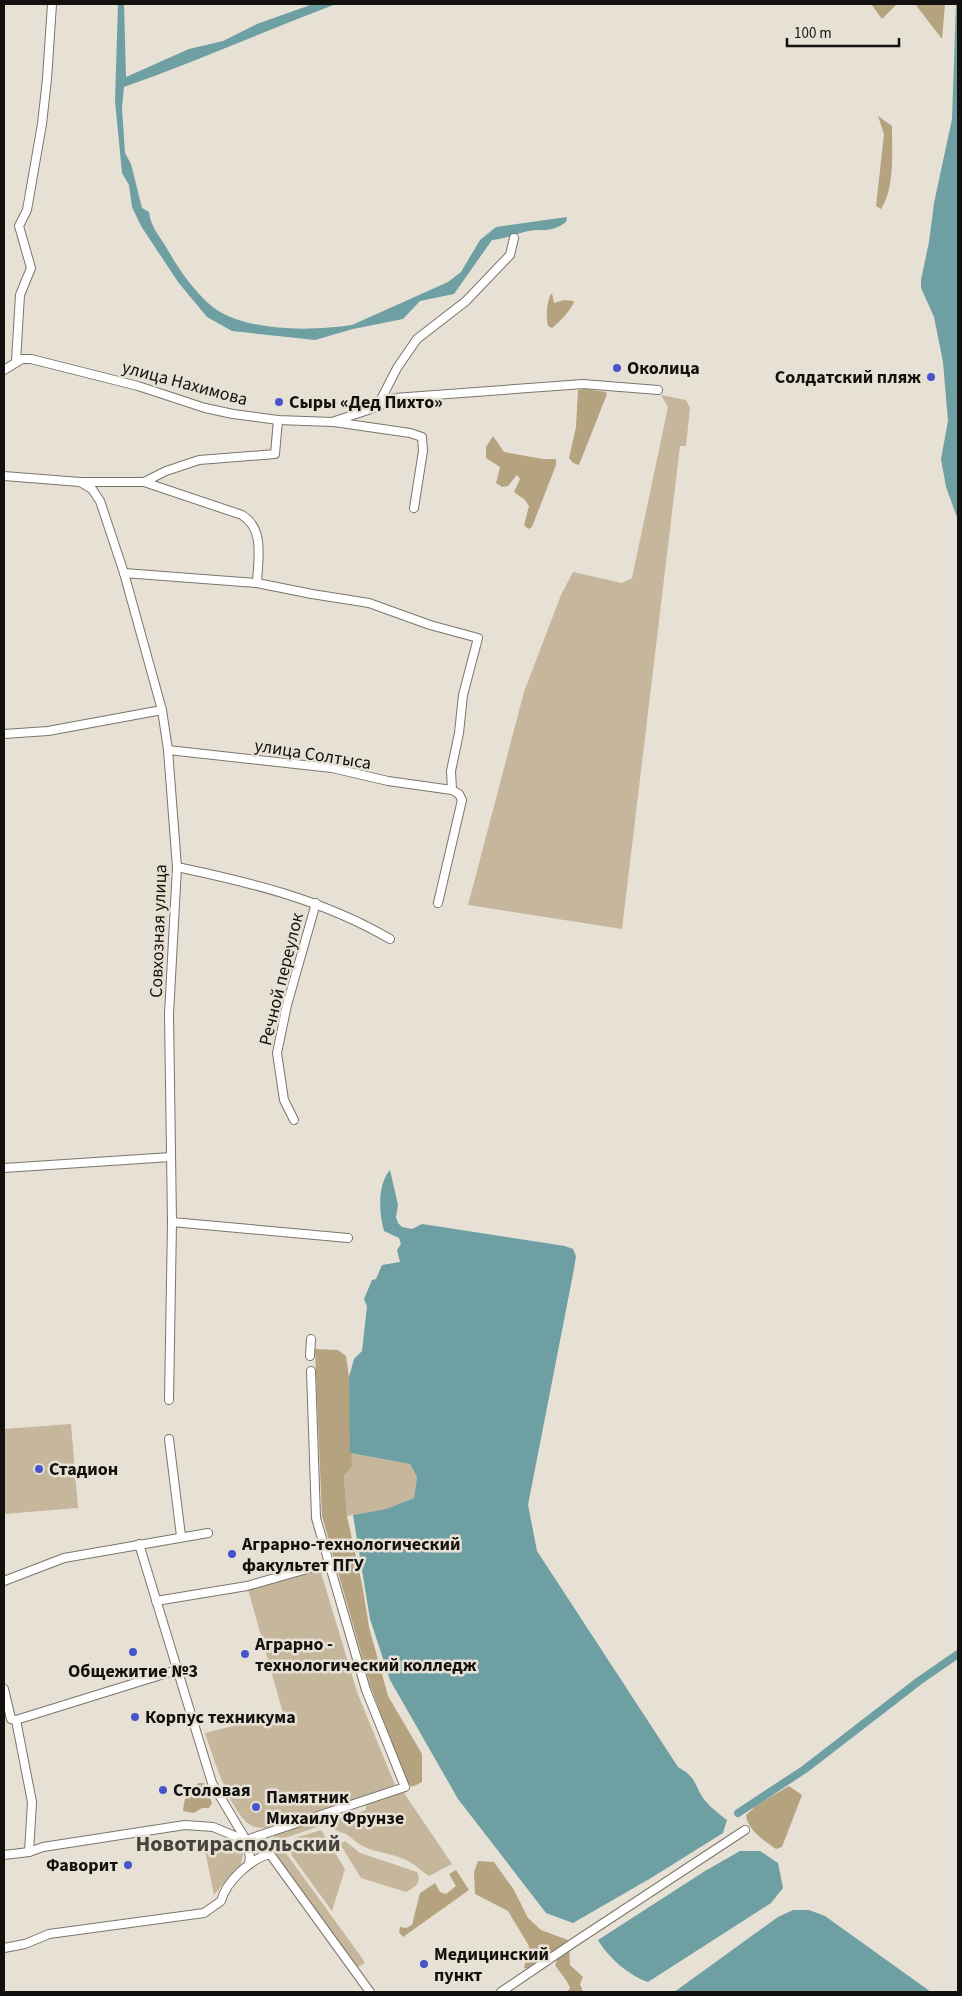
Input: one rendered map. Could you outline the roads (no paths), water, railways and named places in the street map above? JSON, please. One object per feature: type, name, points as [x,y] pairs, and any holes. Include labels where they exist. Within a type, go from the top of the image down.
[{"type":"street","points":[[4,370],[16,361],[20,295],[31,268],[19,226],[27,210],[42,124],[52,4]]},
{"type":"street","points":[[377,406],[417,339],[466,301],[504,262],[510,255],[514,238]]},
{"type":"street","name":"улица Нахимова","points":[[16,361],[31,359],[138,386],[205,408],[278,420],[332,422],[394,398],[583,384],[658,390]]},
{"type":"street","points":[[144,482],[166,471],[198,460],[275,454],[278,420]]},
{"type":"street","points":[[332,422],[410,433],[422,437],[423,451],[414,508]]},
{"type":"street","points":[[4,476],[80,482],[144,482],[242,515],[250,520],[257,531],[257,583]]},
{"type":"street","name":"Совхозная улица","points":[[80,482],[92,489],[100,501],[124,574],[162,710],[168,750],[177,868],[169,1014],[172,1222],[169,1400]]},
{"type":"street","points":[[124,574],[257,583],[370,603],[430,625],[478,638],[463,695],[459,734],[451,771],[452,790],[459,794],[462,800],[438,903]]},
{"type":"street","points":[[4,734],[48,731],[162,710]]},
{"type":"street","name":"улица Солтыса","points":[[168,750],[332,768],[388,782],[452,790]]},
{"type":"street","name":"Речной переулок","points":[[177,868],[243,881],[316,903],[367,926],[390,940]]},
{"type":"street","name":"Речной переулок","points":[[294,1120],[284,1100],[277,1053],[295,976],[316,903]]},
{"type":"street","points":[[4,1168],[170,1157]]},
{"type":"street","points":[[172,1222],[348,1238]]},
{"type":"street","points":[[310,1356],[312,1339]]},
{"type":"street","points":[[246,1840],[405,1787],[366,1690],[316,1518],[311,1371]]},
{"type":"street","points":[[169,1439],[181,1536]]},
{"type":"street","points":[[4,1581],[64,1558],[208,1532]]},
{"type":"street","points":[[139,1544],[212,1783],[246,1840],[250,1857],[249,1863]]},
{"type":"street","points":[[156,1600],[248,1586],[328,1563]]},
{"type":"street","points":[[10,1720],[177,1670]]},
{"type":"street","points":[[4,1689],[10,1720],[32,1802],[28,1852]]},
{"type":"street","points":[[4,1855],[28,1852],[43,1847],[185,1826],[213,1827],[246,1840],[270,1854],[370,1992]]},
{"type":"street","points":[[501,1992],[745,1830]]},
{"type":"street","points":[[4,1948],[25,1944],[49,1934],[204,1913],[221,1902],[223,1892],[249,1863],[261,1856],[270,1854]]},
{"type":"water","points":[[118,4],[124,4],[126,77],[189,49],[223,41],[257,24],[313,4],[336,4],[124,87],[122,108],[125,153],[131,164],[142,208],[149,212],[154,228],[177,266],[197,292],[222,313],[238,320],[277,328],[297,329],[352,325],[448,282],[461,272],[480,240],[496,227],[567,217],[566,222],[550,230],[524,232],[492,240],[454,294],[420,301],[403,319],[353,329],[315,340],[232,331],[207,317],[178,282],[141,226],[132,207],[129,185],[122,173],[115,101]]},
{"type":"water","points":[[956,4],[958,4],[958,520],[946,487],[941,459],[948,421],[943,362],[934,317],[921,288],[934,203],[952,119]]},
{"type":"water","points":[[390,1170],[398,1205],[396,1217],[402,1227],[412,1229],[422,1224],[565,1246],[573,1249],[576,1256],[574,1269],[528,1505],[537,1551],[678,1767],[692,1777],[703,1798],[717,1813],[727,1820],[723,1833],[651,1878],[573,1923],[546,1913],[458,1799],[390,1680],[370,1619],[353,1515],[386,1509],[414,1498],[417,1477],[410,1464],[350,1453],[349,1377],[354,1359],[362,1351],[367,1306],[364,1299],[372,1280],[376,1279],[382,1265],[400,1262],[397,1250],[401,1244],[399,1238],[384,1231],[381,1216],[381,1191]]},
{"type":"water","points":[[740,1851],[760,1851],[778,1863],[783,1888],[771,1903],[648,1982],[626,1971],[613,1959],[598,1940],[705,1871]]},
{"type":"water","points":[[793,1910],[809,1910],[825,1916],[931,1992],[672,1992],[778,1917]]},
{"type":"waterway","points":[[738,1813],[805,1769],[919,1681],[958,1654]]},
{"type":"place","name":"Околица","points":[[617,368]]},
{"type":"place","name":"Солдатский пляж","points":[[931,377]]},
{"type":"place","name":"Сыры «Дед Пихто»","points":[[279,402]]},
{"type":"place","name":"Стадион","points":[[39,1469]]},
{"type":"place","name":"Аграрно-технологический факультет ПГУ","points":[[232,1554]]},
{"type":"place","name":"Общежитие №3","points":[[133,1652]]},
{"type":"place","name":"Аграрно - технологический колледж","points":[[245,1654]]},
{"type":"place","name":"Корпус техникума","points":[[135,1717]]},
{"type":"place","name":"Столовая","points":[[163,1790]]},
{"type":"place","name":"Памятник Михаилу Фрунзе","points":[[256,1807]]},
{"type":"place","name":"Фаворит","points":[[128,1865]]},
{"type":"place","name":"Медицинский пункт","points":[[424,1964]]},
{"type":"district","name":"Новотираспольский","points":[[238,1843]]}]
